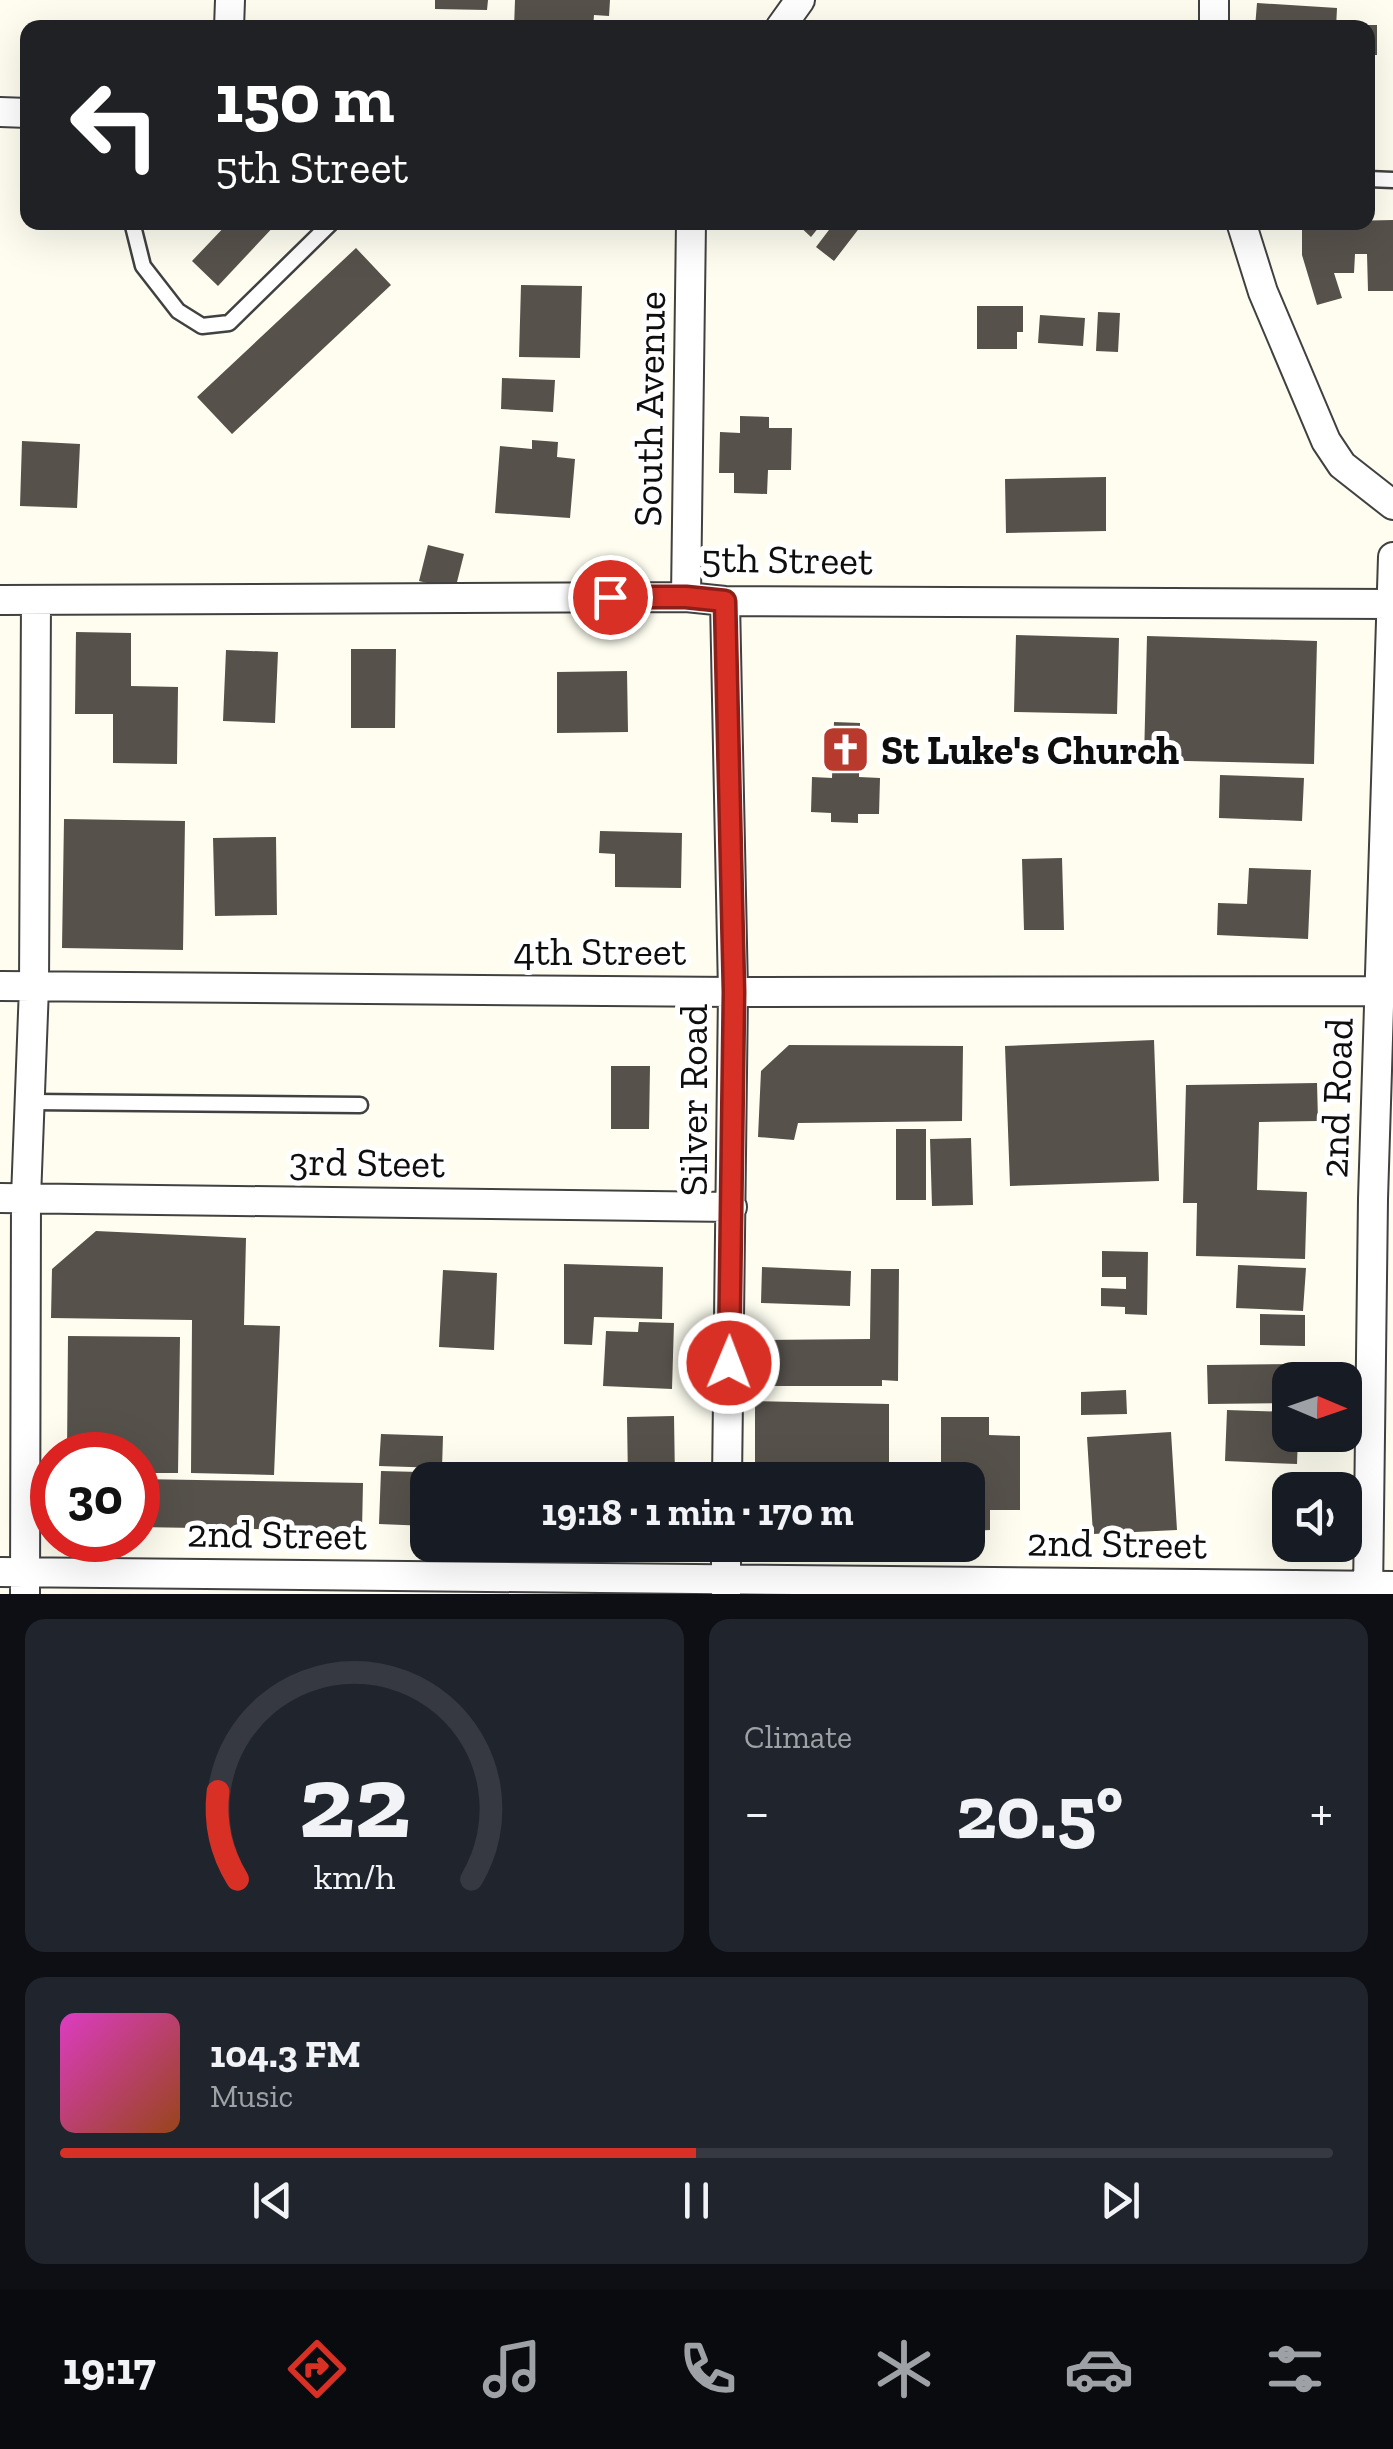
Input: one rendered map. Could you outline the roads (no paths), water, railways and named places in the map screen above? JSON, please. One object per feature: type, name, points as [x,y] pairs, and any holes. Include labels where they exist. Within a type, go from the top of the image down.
[{"type":"street","name":"South Avenue","points":[[686,597],[691,230]]},
{"type":"street","points":[[1244,230],[1263,292],[1326,441],[1342,465],[1393,505]]},
{"type":"street","name":"2nd Road","points":[[1376,1589],[1383,1199],[1380,991],[1393,557]]},
{"type":"street","name":"5th Street","points":[[0,600],[686,597],[725,601],[1392,604]]},
{"type":"street","points":[[17,1579],[13,1198],[30,1102],[36,600]]},
{"type":"street","name":"Silver Road","points":[[725,601],[734,992],[727,1462]]},
{"type":"street","name":"4th Street","points":[[0,986],[734,992],[1380,991]]},
{"type":"street","name":"3rd Steet","points":[[13,1198],[732,1207]]},
{"type":"street","name":"2nd Street","points":[[17,1579],[1376,1589]]},
{"type":"lane","points":[[134,230],[143,266],[178,311],[202,326],[229,322],[324,230]]},
{"type":"lane","points":[[30,1102],[360,1105]]},
{"type":"place","name":"St Luke's Church","points":[[846,750]]}]
